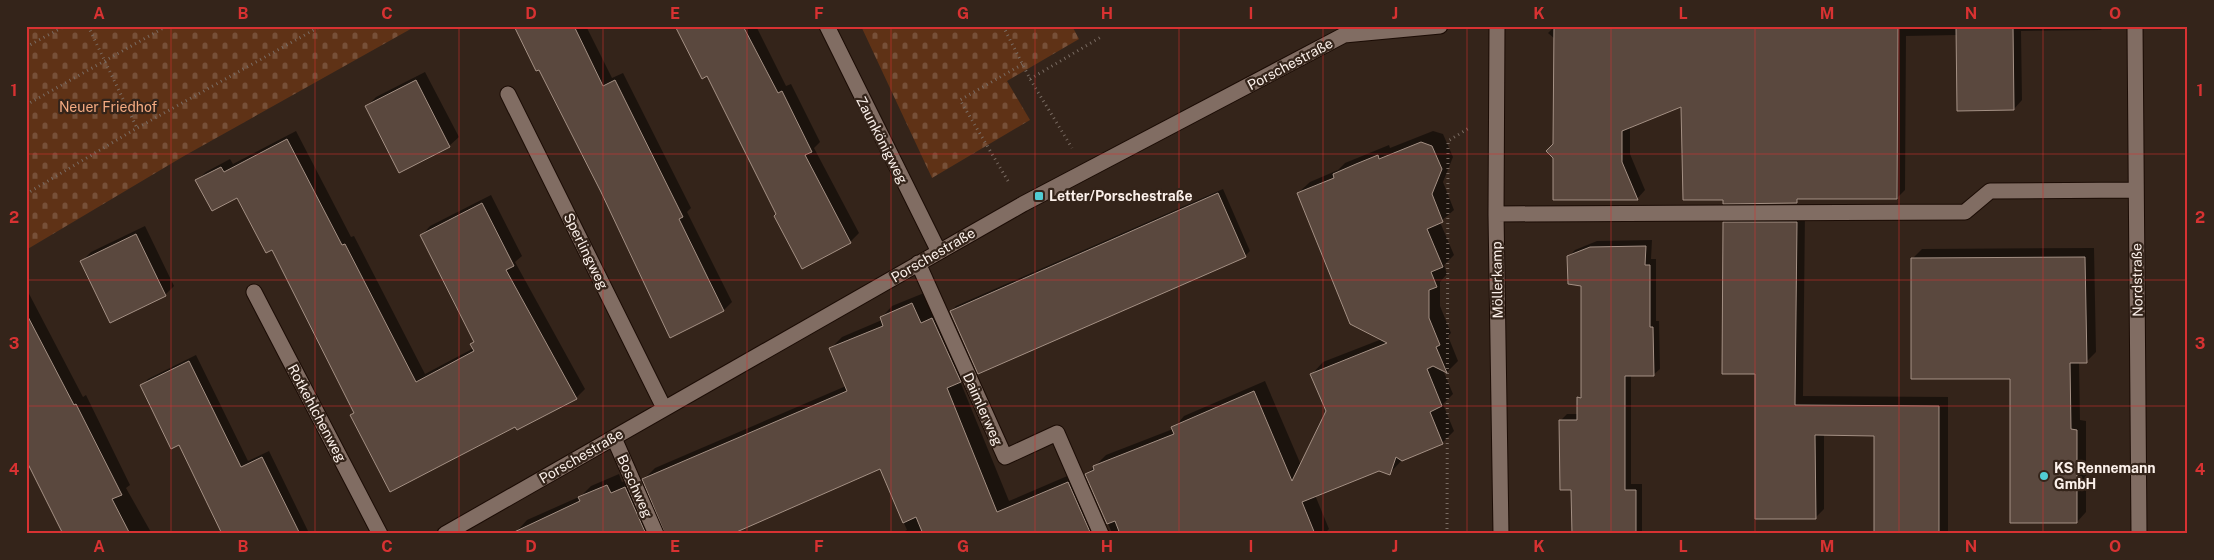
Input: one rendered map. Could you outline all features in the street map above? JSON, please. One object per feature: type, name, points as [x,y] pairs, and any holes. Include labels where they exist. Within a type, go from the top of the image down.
[{"type":"street","name":"Zaunkönigweg","points":[[827,26],[939,252]]},
{"type":"street","name":"Porschestraße","points":[[445,534],[1023,204],[1344,35],[1440,26]]},
{"type":"street","name":"Möllerkamp","points":[[1497,26],[1496,214],[1501,534]]},
{"type":"street","name":"Nordstraße","points":[[2135,26],[2139,534]]},
{"type":"street","name":"Sperlingweg","points":[[508,94],[664,408]]},
{"type":"street","points":[[1496,214],[1965,212],[1990,191],[2136,190]]},
{"type":"street","name":"Daimlerweg","points":[[918,263],[1005,457],[1057,434],[1101,534]]},
{"type":"street","name":"Rotkehlchenweg","points":[[254,292],[380,534]]},
{"type":"street","name":"Boschweg","points":[[614,438],[656,534]]},
{"type":"path","points":[[26,47],[65,26]]},
{"type":"path","points":[[88,26],[137,128]]},
{"type":"path","points":[[26,105],[167,26]]},
{"type":"path","points":[[26,194],[137,128],[321,26]]},
{"type":"path","points":[[1003,26],[1030,79],[1086,172]]},
{"type":"path","points":[[1030,79],[1102,37]]},
{"type":"path","points":[[1023,64],[960,100],[986,147],[1023,204]]},
{"type":"path","points":[[1447,534],[1448,142],[1496,110]]},
{"type":"green space","name":"Neuer Friedhof","points":[[26,26],[416,26],[184,156],[26,250]]},
{"type":"green space","points":[[861,26],[1072,26],[1079,39],[1007,81],[1030,120],[932,178]]},
{"type":"building","points":[[514,26],[574,26],[603,86],[615,80],[683,217],[679,219],[724,311],[670,338],[601,192],[539,70],[536,71]]},
{"type":"building","points":[[675,26],[743,26],[778,93],[782,91],[812,152],[805,155],[851,243],[802,269],[774,216],[776,214],[707,76],[702,79]]},
{"type":"building","points":[[1554,26],[1898,26],[1897,199],[1797,199],[1797,203],[1723,204],[1723,200],[1683,200],[1681,107],[1622,131],[1622,162],[1638,200],[1553,200],[1553,158],[1546,151],[1553,144]]},
{"type":"building","points":[[1956,26],[2013,26],[2014,110],[1957,111]]},
{"type":"building","points":[[416,80],[450,147],[399,173],[365,106]]},
{"type":"building","points":[[287,139],[342,245],[345,244],[416,382],[474,351],[470,344],[474,342],[420,235],[482,203],[514,266],[506,270],[577,399],[517,430],[515,427],[390,492],[350,415],[354,413],[272,250],[266,253],[237,198],[212,211],[195,180],[221,167],[224,172]]},
{"type":"building","points":[[1421,142],[1432,146],[1442,169],[1432,194],[1443,222],[1427,229],[1443,267],[1431,272],[1437,287],[1429,290],[1429,318],[1440,345],[1436,347],[1447,373],[1433,366],[1427,369],[1442,406],[1430,412],[1443,444],[1402,461],[1396,457],[1390,475],[1379,471],[1302,502],[1315,534],[1120,534],[1115,521],[1107,524],[1085,474],[1094,470],[1093,466],[1174,434],[1171,427],[1254,391],[1292,481],[1326,411],[1310,374],[1387,343],[1350,324],[1297,193],[1334,178],[1333,174],[1356,164],[1378,155],[1379,159]]},
{"type":"building","points":[[1218,193],[1246,257],[978,374],[950,311]]},
{"type":"building","points":[[1723,222],[1797,222],[1795,405],[1939,406],[1939,534],[1874,534],[1874,436],[1815,435],[1816,519],[1755,519],[1755,374],[1722,374]]},
{"type":"building","points":[[136,234],[166,296],[110,323],[80,261]]},
{"type":"building","points":[[1646,246],[1645,265],[1650,265],[1650,327],[1653,327],[1654,376],[1625,376],[1625,490],[1636,490],[1636,534],[1572,534],[1571,490],[1560,490],[1559,420],[1577,420],[1577,397],[1581,398],[1581,286],[1568,284],[1567,256],[1590,247]]},
{"type":"building","points":[[2085,257],[2087,363],[2070,363],[2071,429],[2077,430],[2077,523],[2010,523],[2010,379],[1911,379],[1911,258]]},
{"type":"building","points":[[912,303],[921,323],[932,318],[961,382],[947,388],[997,512],[1068,482],[1090,532],[1085,534],[923,534],[916,517],[903,523],[880,469],[732,534],[665,534],[642,479],[847,391],[829,348],[883,326],[880,317]]},
{"type":"building","points":[[26,313],[74,405],[76,404],[122,495],[112,499],[130,534],[63,534],[26,460]]},
{"type":"building","points":[[189,361],[241,467],[262,457],[300,534],[222,534],[179,445],[171,449],[140,385]]},
{"type":"building","points":[[607,485],[611,493],[625,487],[646,534],[510,534],[580,501],[578,497]]},
{"type":"place","name":"Letter/Porschestraße","points":[[1039,196]]},
{"type":"place","name":"KS Rennemann GmbH","points":[[2044,476]]}]
